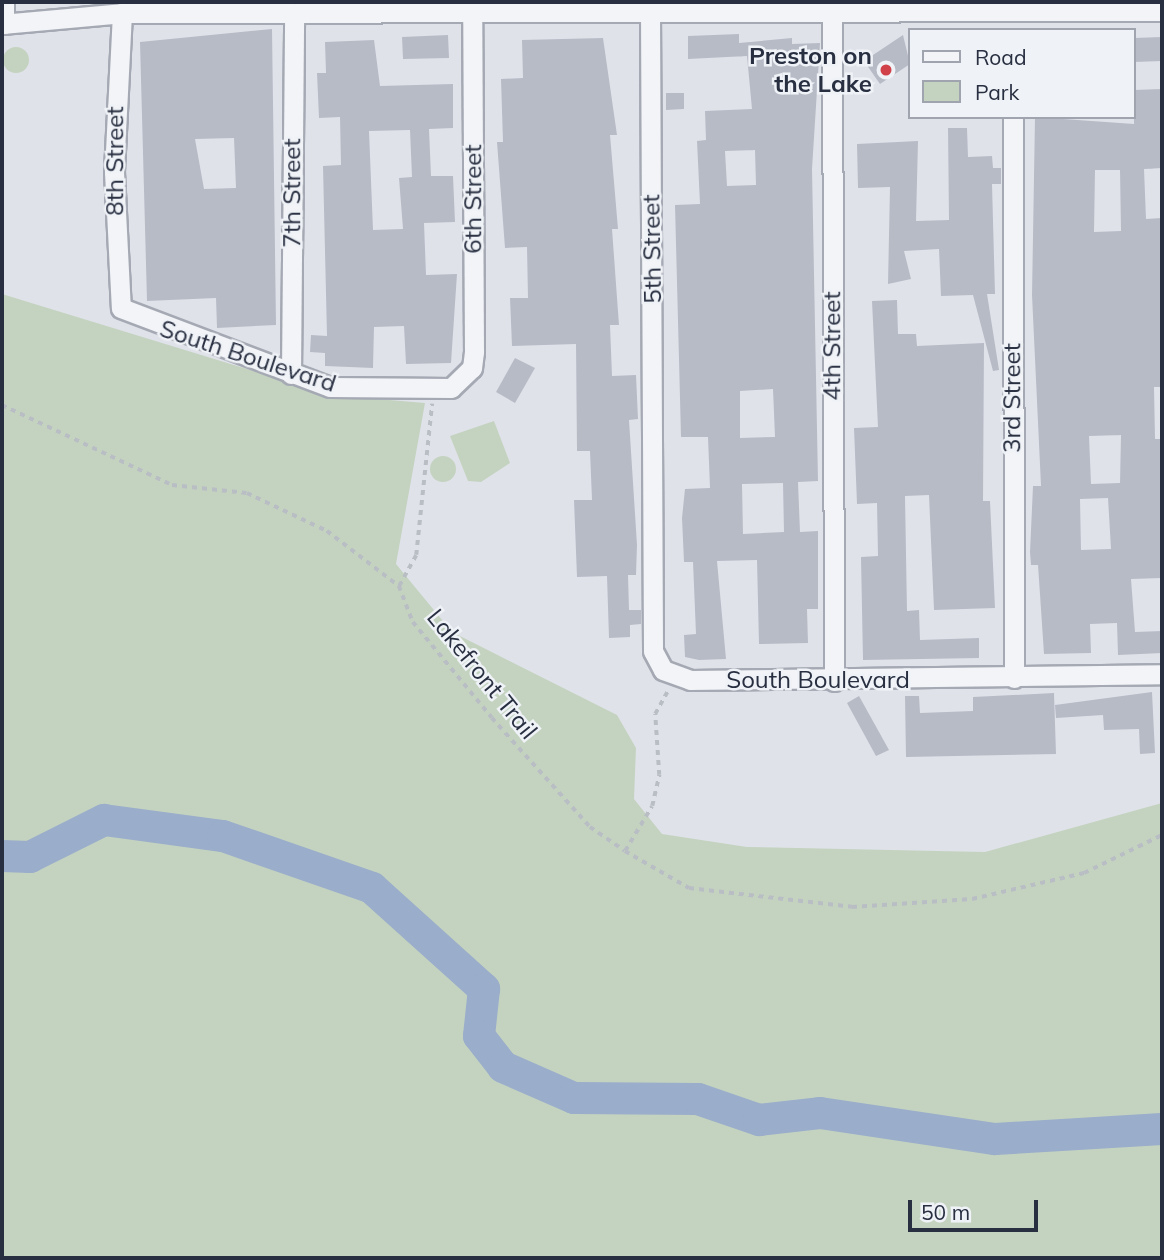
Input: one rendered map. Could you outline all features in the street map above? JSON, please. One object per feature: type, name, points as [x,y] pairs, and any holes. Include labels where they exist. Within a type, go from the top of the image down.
[{"type":"street","points":[[4,2],[3,23],[122,13],[650,12],[832,7],[1013,20],[1162,11]]},
{"type":"street","name":"4th Street","points":[[832,7],[834,681]]},
{"type":"street","name":"6th Street","points":[[463,382],[474,352],[472,12]]},
{"type":"street","name":"5th Street","points":[[650,12],[655,486],[653,651],[663,670],[677,675]]},
{"type":"street","name":"8th Street","points":[[121,308],[114,172],[122,13]]},
{"type":"street","name":"7th Street","points":[[291,374],[294,13]]},
{"type":"street","name":"3rd Street","points":[[1013,119],[1014,678]]},
{"type":"street","name":"South Boulevard","points":[[121,308],[330,387],[431,388],[463,382]]},
{"type":"street","name":"South Boulevard","points":[[677,675],[834,681],[1162,674]]},
{"type":"path","points":[[2,405],[172,485],[247,493],[327,531],[399,586],[416,555],[421,464],[433,424],[431,388]]},
{"type":"path","name":"Lakefront Trail","points":[[399,586],[413,622],[492,718],[590,827],[689,888],[852,907],[972,899],[1084,873],[1162,835]]},
{"type":"path","points":[[625,851],[652,806],[659,775],[655,713],[677,675]]},
{"type":"green space","points":[[16,47],[25,51],[29,60],[25,69],[16,73],[7,69],[3,60],[7,51]]},
{"type":"green space","points":[[2,294],[280,379],[354,397],[425,403],[396,564],[452,632],[617,715],[636,748],[634,799],[662,834],[747,847],[985,852],[1162,803],[1162,1258],[2,1258]]},
{"type":"green space","points":[[494,421],[510,463],[481,482],[468,481],[450,436]]},
{"type":"green space","points":[[443,456],[452,460],[456,469],[452,478],[443,482],[434,478],[430,469],[434,460]]},
{"type":"building","points":[[272,29],[276,325],[217,328],[216,298],[147,301],[140,42]],"holes":[[[234,138],[236,188],[204,189],[195,139]]]},
{"type":"building","points":[[739,34],[739,43],[792,38],[792,44],[820,43],[812,169],[818,481],[798,482],[800,532],[818,531],[818,609],[807,609],[808,643],[759,644],[757,560],[717,561],[726,659],[699,660],[685,657],[684,635],[696,634],[693,562],[684,562],[682,518],[685,489],[710,488],[708,437],[681,437],[675,205],[700,204],[697,141],[706,140],[705,111],[752,109],[747,56],[688,59],[688,36]],"holes":[[[755,150],[756,185],[727,186],[725,151]],[[773,389],[775,437],[740,438],[740,391]],[[783,483],[784,532],[743,534],[742,484]]]},
{"type":"building","points":[[448,35],[449,58],[403,59],[402,37]]},
{"type":"building","points":[[903,35],[908,65],[880,84],[864,61]]},
{"type":"building","points":[[1162,37],[1162,61],[1136,62],[1136,38]]},
{"type":"building","points":[[603,38],[617,135],[610,135],[618,229],[612,229],[619,325],[610,325],[612,376],[636,375],[638,419],[629,420],[637,545],[636,575],[628,575],[629,610],[641,610],[641,624],[630,625],[630,637],[609,638],[607,576],[577,577],[574,500],[592,500],[590,451],[577,451],[576,344],[512,346],[510,298],[528,298],[527,247],[505,248],[497,142],[503,142],[501,79],[523,78],[522,40]]},
{"type":"building","points":[[374,40],[380,86],[453,84],[453,128],[429,129],[431,176],[453,176],[455,222],[424,223],[426,275],[457,274],[451,363],[406,364],[404,326],[374,327],[373,368],[325,366],[325,353],[310,352],[311,335],[327,336],[323,166],[341,165],[340,117],[319,118],[317,73],[326,73],[325,42]],"holes":[[[410,130],[412,177],[399,178],[403,229],[373,230],[369,131]]]},
{"type":"building","points":[[1162,89],[1162,168],[1144,169],[1146,219],[1162,218],[1162,387],[1154,387],[1155,439],[1162,439],[1162,578],[1131,579],[1135,632],[1162,631],[1162,653],[1118,655],[1117,623],[1090,624],[1091,653],[1044,654],[1038,565],[1031,565],[1030,552],[1033,486],[1041,486],[1032,295],[1035,119],[1134,124],[1136,90]],"holes":[[[1095,170],[1120,170],[1121,231],[1094,232]],[[1121,435],[1120,483],[1091,484],[1089,436]],[[1108,498],[1111,549],[1081,550],[1080,499]]]},
{"type":"building","points":[[666,93],[684,93],[684,109],[666,110]]},
{"type":"building","points":[[948,128],[967,128],[968,157],[992,156],[993,168],[1001,168],[1001,184],[992,184],[995,294],[987,294],[999,370],[993,371],[973,295],[941,296],[939,249],[904,251],[911,279],[888,284],[890,187],[858,188],[857,144],[918,141],[916,221],[949,220]]},
{"type":"building","points":[[897,300],[898,334],[916,334],[917,346],[984,343],[983,501],[990,501],[995,608],[934,610],[929,495],[905,496],[907,611],[919,610],[920,640],[979,638],[979,658],[863,660],[861,557],[878,556],[877,503],[857,504],[854,428],[878,427],[872,301]]},
{"type":"building","points":[[515,358],[535,368],[515,403],[496,392]]},
{"type":"building","points":[[1152,692],[1155,753],[1140,754],[1139,729],[1104,730],[1103,715],[1056,718],[1055,705]]},
{"type":"building","points":[[1054,693],[1056,754],[906,757],[905,696],[919,696],[920,713],[973,711],[973,697]]},
{"type":"building","points":[[859,696],[889,750],[876,756],[847,703]]},
{"type":"waterway","points":[[2,856],[30,857],[104,820],[223,836],[372,888],[484,989],[479,1036],[503,1067],[574,1098],[698,1099],[759,1120],[820,1113],[995,1139],[1162,1129]]},
{"type":"place","name":"Preston on the Lake","points":[[886,70]]}]
